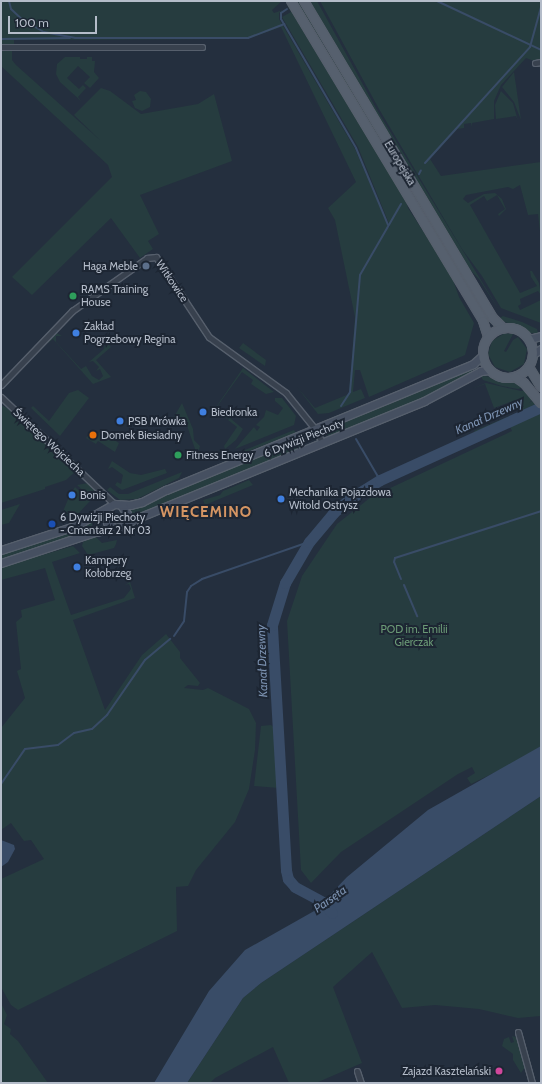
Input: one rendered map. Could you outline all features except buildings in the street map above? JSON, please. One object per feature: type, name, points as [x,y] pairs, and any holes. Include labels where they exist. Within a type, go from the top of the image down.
[{"type":"main road","name":"Europejska","points":[[291,1],[482,319],[488,336]]},
{"type":"main road","name":"Europejska","points":[[304,1],[493,318],[503,328]]},
{"type":"main road","points":[[515,377],[529,367],[533,354],[529,339],[518,329],[503,328],[488,336],[484,345],[482,355],[489,370],[501,377],[515,377],[524,383],[541,404]]},
{"type":"main road","points":[[529,367],[541,387]]},
{"type":"street","points":[[1,47],[202,47]]},
{"type":"street","points":[[535,63],[541,62]]},
{"type":"street","name":"Witkowice","points":[[1,384],[72,311],[151,256],[160,260],[209,337],[282,390],[316,428]]},
{"type":"street","points":[[529,339],[541,336]]},
{"type":"street","points":[[533,354],[541,349]]},
{"type":"street","name":"6 Dywizji Piechoty","points":[[118,505],[138,504],[166,490],[473,364],[482,355]]},
{"type":"street","name":"6 Dywizji Piechoty","points":[[1,563],[125,524],[441,393],[481,371],[489,370]]},
{"type":"street","name":"Świętego Wojciecha","points":[[1,398],[118,505]]},
{"type":"street","points":[[316,428],[322,442]]},
{"type":"street","points":[[1,550],[75,526],[118,505],[127,514],[125,524]]},
{"type":"street","points":[[107,510],[107,522],[114,528]]},
{"type":"street","points":[[518,1032],[532,1083]]},
{"type":"street","points":[[357,1071],[361,1083]]},
{"type":"green space","points":[[1,1],[282,1],[272,10],[274,13],[283,10],[279,13],[279,19],[355,149],[389,228],[390,226],[358,147],[282,17],[291,12],[285,1],[287,1],[406,199],[408,208],[451,274],[459,297],[474,323],[465,355],[369,397],[360,370],[355,370],[353,392],[361,389],[365,398],[329,413],[318,414],[297,387],[315,408],[349,394],[355,317],[335,220],[328,208],[356,182],[281,27],[247,39],[14,40],[14,45],[1,45]]},
{"type":"green space","points":[[295,1],[300,1],[489,317],[485,319]]},
{"type":"green space","points":[[308,1],[317,1],[377,110],[501,313],[479,279],[466,266]]},
{"type":"green space","points":[[320,1],[541,1],[541,60],[534,61],[526,58],[501,85],[494,101],[494,119],[472,123],[472,127],[471,123],[464,124],[464,128],[457,129],[430,159],[441,176],[541,162],[541,240],[538,214],[528,215],[520,185],[513,189],[508,187],[466,195],[463,199],[468,203],[484,194],[495,193],[502,199],[506,209],[499,216],[498,214],[505,209],[497,195],[487,201],[484,196],[470,205],[520,293],[537,286],[531,277],[530,271],[532,271],[539,283],[541,295],[538,291],[520,299],[521,304],[518,306],[520,310],[541,300],[541,323],[501,308],[482,276],[462,249],[379,109]]},
{"type":"green space","points":[[1,50],[12,50],[12,60],[16,65],[101,141],[74,115],[101,88],[110,91],[141,114],[198,104],[214,94],[232,161],[140,195],[159,234],[148,241],[153,249],[140,258],[111,218],[32,295],[12,277],[112,177],[108,165],[1,66]]},
{"type":"green space","points":[[65,57],[80,57],[80,59],[87,59],[87,57],[92,57],[92,61],[95,61],[94,72],[99,78],[90,88],[84,83],[90,77],[78,66],[67,78],[79,89],[83,85],[86,88],[78,97],[81,101],[60,82],[56,74],[57,64]]},
{"type":"green space","points":[[514,72],[521,120],[514,102],[502,87]]},
{"type":"green space","points":[[140,91],[146,92],[151,99],[150,107],[142,111],[135,108],[132,101],[136,100],[134,95]]},
{"type":"green space","points":[[501,91],[513,103],[518,121],[516,116],[496,119],[495,105]]},
{"type":"green space","points":[[503,316],[537,329],[538,333],[531,333],[498,319]]},
{"type":"green space","points":[[55,332],[62,336],[56,336],[56,342],[81,369],[86,366],[92,376],[99,380],[103,376],[100,369],[96,371],[99,367],[93,361],[89,362],[104,349],[105,344],[102,337],[111,347],[96,360],[111,377],[93,384],[53,339],[48,343],[47,340]]},
{"type":"green space","points":[[505,333],[513,334],[504,351],[506,352],[513,340],[518,337],[527,349],[524,364],[510,372],[495,367],[488,354],[492,341]]},
{"type":"green space","points":[[243,343],[266,360],[265,366],[239,348]]},
{"type":"green space","points":[[243,368],[274,392],[266,394],[251,384],[253,380],[242,372],[216,408],[228,417],[227,419],[214,410]]},
{"type":"green space","points":[[471,368],[473,372],[423,398],[329,436],[323,433],[325,428]]},
{"type":"green space","points":[[480,375],[515,382],[523,387],[518,389],[502,386],[483,380]]},
{"type":"green space","points":[[486,383],[521,391],[526,390],[533,399],[529,403],[532,401],[537,406],[475,435],[474,431],[519,412],[515,400],[494,408],[485,384],[471,389]]},
{"type":"green space","points":[[78,390],[89,398],[60,436],[31,408],[33,406],[49,421],[69,393]]},
{"type":"green space","points":[[275,398],[282,398],[296,416],[294,425],[235,449],[254,427],[257,431],[260,427],[256,425],[264,417],[266,410],[278,415],[283,408],[275,401]]},
{"type":"green space","points":[[182,403],[193,429],[194,440],[200,446],[199,450],[195,449],[184,417],[178,420],[177,424],[174,417]]},
{"type":"green space","points":[[1,405],[7,408],[76,471],[66,480],[45,487],[45,489],[1,503]]},
{"type":"green space","name":"POD im. Emilii Gierczak","points":[[540,410],[541,746],[522,759],[471,784],[467,778],[475,773],[472,767],[458,774],[341,852],[311,883],[301,870],[287,621],[302,576],[337,524],[371,497],[512,431],[509,424]]},
{"type":"green space","points":[[230,418],[243,429],[236,440],[225,449],[224,446],[237,427],[228,420]]},
{"type":"green space","points":[[294,430],[296,433],[222,461],[223,459]]},
{"type":"green space","points":[[100,431],[119,443],[115,452],[98,441],[96,444],[86,438],[90,433],[96,437]]},
{"type":"green space","points":[[298,439],[302,447],[129,518],[128,510],[139,507],[160,496]]},
{"type":"green space","points":[[112,461],[130,473],[141,475],[165,469],[167,473],[122,490],[115,485],[117,482],[121,484],[123,475],[112,467],[108,469]]},
{"type":"green space","points":[[182,472],[179,478],[137,499],[120,500],[107,490],[110,487],[119,494],[128,494]]},
{"type":"green space","points":[[249,480],[253,485],[205,505],[203,500],[220,495],[223,491]]},
{"type":"green space","points":[[88,483],[99,492],[92,499],[77,485]]},
{"type":"green space","points":[[75,487],[90,501],[77,515],[61,516],[69,497],[73,499],[76,493],[73,490]]},
{"type":"green space","points":[[20,504],[9,523],[1,525],[1,510]]},
{"type":"green space","points":[[92,522],[92,529],[1,560],[1,553]]},
{"type":"green space","points":[[95,536],[102,543],[117,540],[114,548],[88,555],[82,546],[83,542]]},
{"type":"green space","points":[[73,546],[80,553],[52,562],[71,615],[124,598],[131,589],[129,584],[125,585],[130,582],[135,598],[73,620],[105,710],[142,655],[166,634],[180,652],[180,658],[200,683],[198,686],[188,685],[184,688],[203,690],[208,688],[249,709],[256,723],[255,750],[249,789],[235,822],[196,870],[188,886],[176,887],[177,931],[18,1010],[11,1005],[1,987],[1,879],[44,859],[31,840],[24,841],[11,823],[1,830],[1,728],[25,698],[17,671],[21,669],[16,622],[22,617],[21,610],[55,600],[45,568],[1,580],[1,567]]},
{"type":"green space","points":[[271,725],[275,729],[279,788],[254,786],[261,726]]},
{"type":"green space","points":[[541,796],[541,1016],[518,1018],[479,1009],[435,1005],[402,1008],[372,952],[333,987],[362,1063],[316,1083],[289,1083],[273,1047],[215,1078],[210,1083],[187,1083],[243,998],[261,983]]},
{"type":"green space","points":[[1,1003],[7,1015],[4,1024],[11,1029],[10,1034],[18,1041],[48,1083],[1,1083]]},
{"type":"green space","points":[[512,1036],[516,1037],[525,1067],[521,1073],[513,1060],[513,1054],[502,1046],[504,1039],[509,1037],[511,1043],[514,1042]]},
{"type":"water","name":"Parsęta","points":[[541,746],[541,796],[261,983],[243,998],[187,1083],[154,1083],[209,991],[245,950],[323,906],[323,902],[347,877],[428,810]]},
{"type":"water","points":[[1,840],[14,845],[15,849],[8,862],[1,867]]},
{"type":"waterway","points":[[9,1],[11,9],[23,20],[44,32],[75,38],[248,38],[284,24]]},
{"type":"waterway","points":[[437,1],[541,50]]},
{"type":"waterway","points":[[425,163],[530,47],[541,7]]},
{"type":"waterway","points":[[287,9],[281,13],[281,19],[356,148],[388,225]]},
{"type":"waterway","points":[[1,39],[70,38]]},
{"type":"waterway","points":[[419,174],[421,170]]},
{"type":"waterway","points":[[341,406],[350,392],[360,275],[401,204]]},
{"type":"waterway","name":"Kanał Drzewny","points":[[332,913],[323,902],[295,887],[288,879],[286,870],[272,625],[285,583],[309,542],[333,513],[351,498],[380,480],[539,408]]},
{"type":"waterway","points":[[356,439],[380,480]]},
{"type":"waterway","points":[[401,579],[394,562],[395,558],[541,511]]},
{"type":"waterway","points":[[174,636],[184,621],[187,592],[191,586],[202,579],[309,542]]},
{"type":"waterway","points":[[404,585],[417,616]]},
{"type":"waterway","points":[[1,784],[25,749],[58,745],[74,733],[92,729],[107,715],[145,660],[170,639]]},
{"type":"place","name":"Haga Meble","points":[[146,266]]},
{"type":"place","name":"RAMS Training House","points":[[73,296]]},
{"type":"place","name":"Zakład Pogrzebowy Regina","points":[[76,333]]},
{"type":"place","name":"Biedronka","points":[[203,412]]},
{"type":"place","name":"PSB Mrówka","points":[[120,421]]},
{"type":"place","name":"Domek Biesiadny","points":[[93,435]]},
{"type":"place","name":"Fitness Energy","points":[[178,455]]},
{"type":"place","name":"Bonis","points":[[72,495]]},
{"type":"place","name":"Mechanika Pojazdowa Witold Ostrysz","points":[[281,499]]},
{"type":"place","name":"6 Dywizji Piechoty - Cmentarz 2 Nr 03","points":[[52,524]]},
{"type":"place","name":"Kampery Kołobrzeg","points":[[77,567]]},
{"type":"place","name":"Zajazd Kasztelański","points":[[499,1071]]},
{"type":"district","name":"WIĘCEMINO","points":[[206,513]]}]
